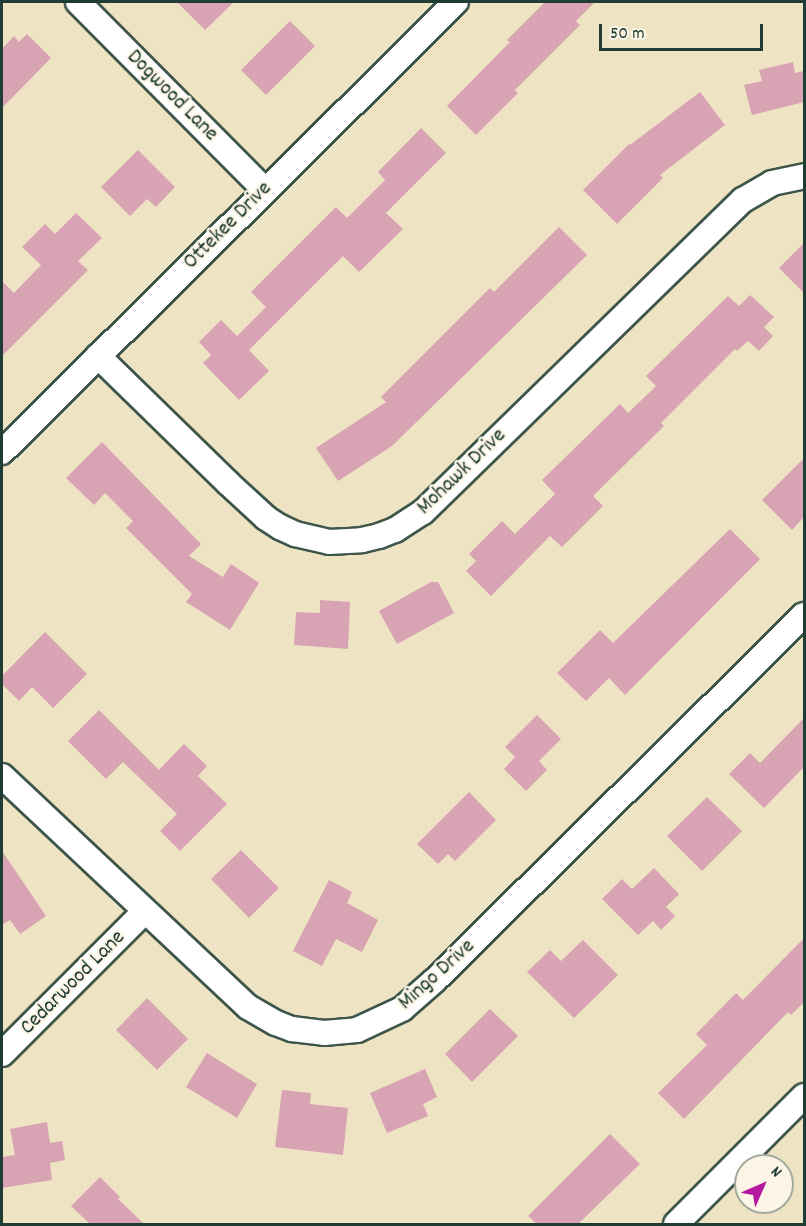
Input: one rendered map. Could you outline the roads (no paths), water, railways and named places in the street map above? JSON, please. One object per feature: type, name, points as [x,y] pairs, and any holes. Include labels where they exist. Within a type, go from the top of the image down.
[{"type":"street","name":"Dogwood Lane","points":[[78,2],[265,190]]},
{"type":"street","name":"Ottekee Drive","points":[[2,452],[456,2]]},
{"type":"street","name":"Mohawk Drive","points":[[98,356],[228,483],[280,527],[295,534],[329,542],[362,540],[379,536],[395,530],[423,512],[742,200],[772,183],[804,176]]},
{"type":"street","name":"Mingo Drive","points":[[2,776],[235,996],[276,1023],[324,1033],[349,1031],[373,1025],[402,1009],[435,980],[804,615]]},
{"type":"street","name":"Cedarwood Lane","points":[[2,1054],[145,911]]},
{"type":"street","points":[[676,1224],[804,1096]]}]
